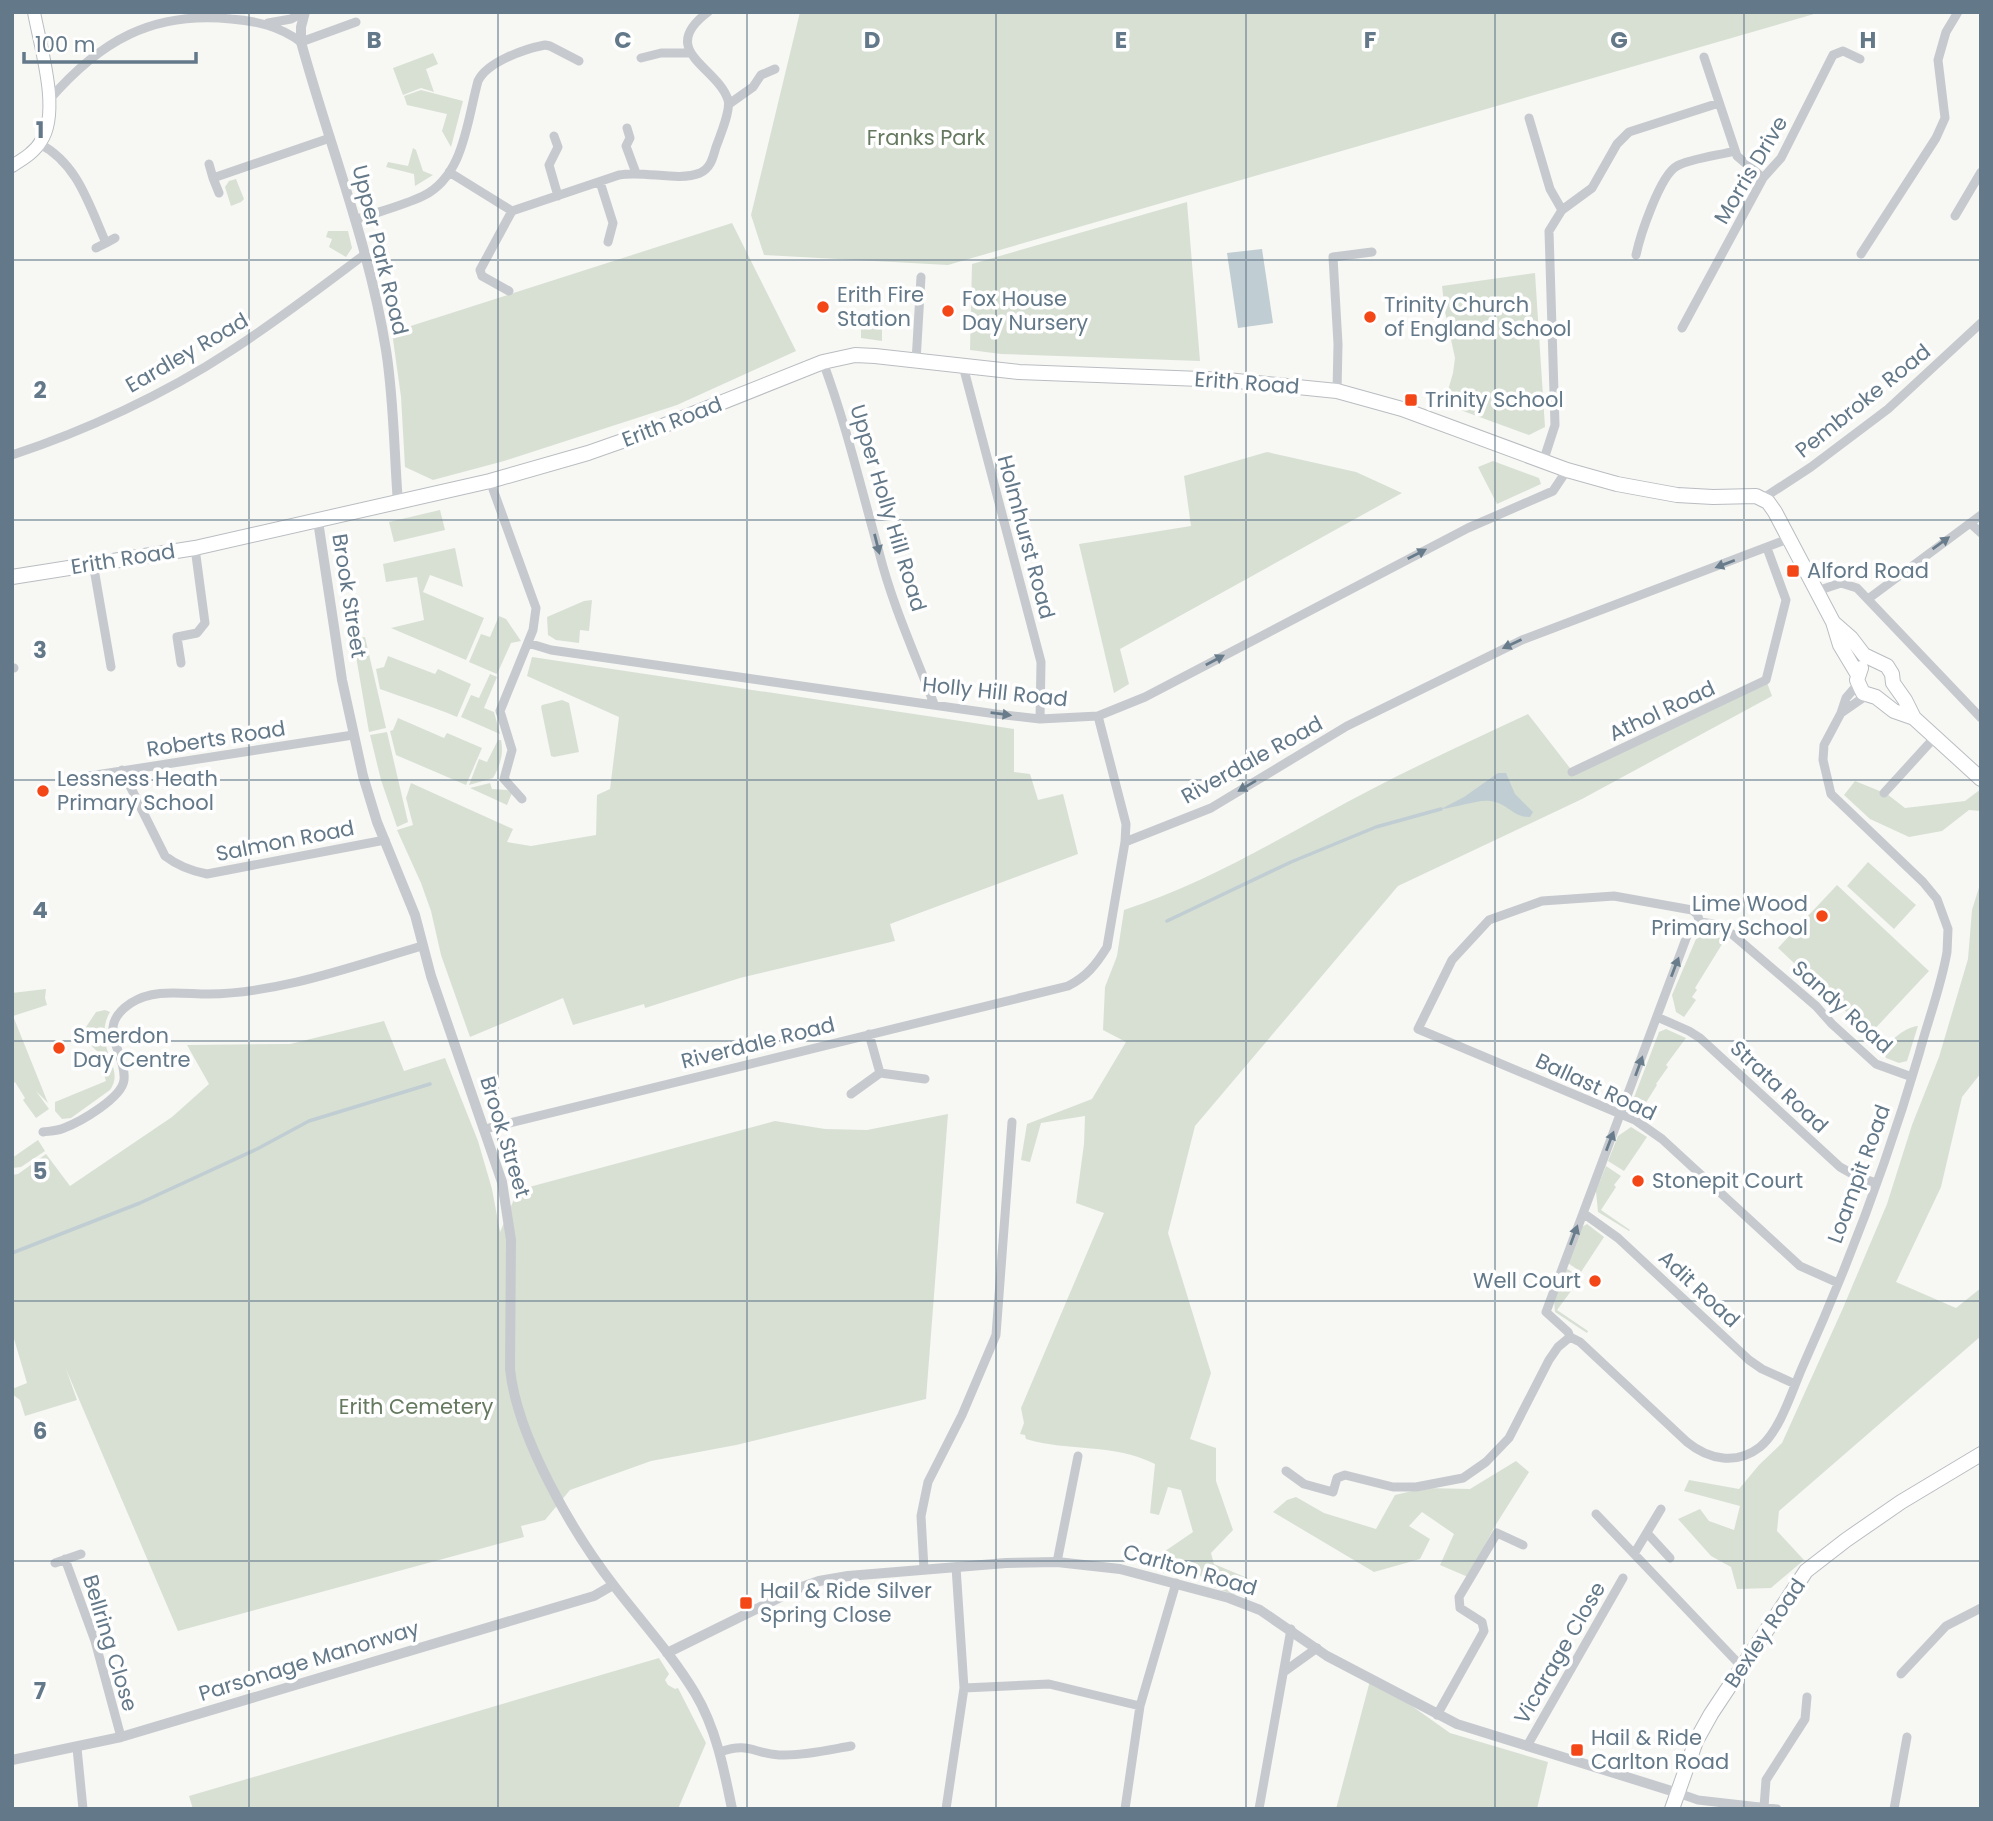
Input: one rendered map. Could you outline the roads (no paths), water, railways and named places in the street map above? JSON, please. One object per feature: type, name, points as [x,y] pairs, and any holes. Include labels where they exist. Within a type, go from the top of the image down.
[{"type":"main road","points":[[12,166],[40,144],[49,118],[49,100],[34,12]]},
{"type":"main road","name":"Erith Road","points":[[12,576],[195,548],[489,481],[588,453],[823,362],[855,355],[1019,372],[1227,380],[1337,391],[1402,409],[1543,462],[1617,484],[1677,495],[1713,498],[1756,496],[1762,499]]},
{"type":"main road","points":[[1762,499],[1775,512],[1833,622],[1840,645],[1865,688],[1894,711],[1914,718]]},
{"type":"main road","points":[[1833,622],[1851,638],[1864,655],[1884,663],[1891,669],[1893,683],[1914,718],[1981,779]]},
{"type":"main road","points":[[1865,688],[1862,667],[1874,660]]},
{"type":"main road","points":[[1865,688],[1889,691],[1893,683]]},
{"type":"main road","name":"Bexley Road","points":[[1672,1809],[1696,1741],[1741,1666],[1807,1571],[1901,1502],[1979,1459]]},
{"type":"street","points":[[266,23],[291,19],[305,12]]},
{"type":"street","name":"Upper Park Road","points":[[305,12],[301,42],[355,220],[385,348],[392,394],[398,503]]},
{"type":"street","points":[[708,12],[695,22],[688,43],[691,53],[725,93],[729,104]]},
{"type":"street","points":[[1861,254],[1936,138],[1945,118],[1938,60],[1946,32],[1958,12]]},
{"type":"street","points":[[49,100],[93,56],[127,35],[177,18],[209,16],[266,23],[286,31],[301,42],[356,22]]},
{"type":"street","points":[[355,220],[421,197],[436,189],[459,156],[478,81],[488,68],[545,45],[579,61]]},
{"type":"street","name":"Morris Drive","points":[[1682,328],[1763,178],[1777,165],[1833,55],[1843,51],[1860,59]]},
{"type":"street","points":[[641,58],[661,53],[691,53]]},
{"type":"street","points":[[1704,57],[1737,156],[1763,178]]},
{"type":"street","points":[[509,291],[482,276],[480,270],[512,211],[619,175],[697,174],[708,168],[729,104],[753,87],[761,75],[775,69]]},
{"type":"street","points":[[1543,462],[1555,425],[1549,231],[1562,210],[1592,188],[1617,144],[1629,132],[1719,103]]},
{"type":"street","points":[[1529,118],[1550,189],[1562,210]]},
{"type":"street","points":[[627,128],[630,138],[626,146],[636,173]]},
{"type":"street","points":[[554,136],[558,147],[549,164],[558,196]]},
{"type":"street","points":[[214,178],[330,138]]},
{"type":"street","points":[[40,144],[54,151],[72,169],[110,240],[96,248]]},
{"type":"street","points":[[1636,255],[1641,230],[1667,175],[1676,166],[1735,151]]},
{"type":"street","points":[[209,164],[219,193]]},
{"type":"street","points":[[449,172],[512,211]]},
{"type":"street","points":[[1955,216],[1981,172]]},
{"type":"street","points":[[600,182],[613,223],[608,242]]},
{"type":"street","points":[[1337,391],[1339,360],[1333,257],[1372,252]]},
{"type":"street","name":"Eardley Road","points":[[12,455],[90,424],[205,367],[263,329],[364,255]]},
{"type":"street","points":[[916,361],[921,277]]},
{"type":"street","name":"Pembroke Road","points":[[1762,499],[1811,467],[1888,409],[1981,323]]},
{"type":"street","name":"Upper Holly Hill Road","points":[[823,362],[840,407],[879,555],[934,704]]},
{"type":"street","name":"Holmhurst Road","points":[[962,366],[1041,662],[1040,719]]},
{"type":"street","name":"Holly Hill Road","points":[[528,643],[551,650],[1040,719],[1098,716],[1145,697],[1468,528],[1553,491],[1567,470]]},
{"type":"street","points":[[489,481],[535,600],[536,617],[528,643],[500,711],[512,750],[504,779],[522,799]]},
{"type":"street","points":[[1868,600],[1981,515]]},
{"type":"street","name":"Brook Street","points":[[318,521],[342,680],[353,736],[373,810],[415,915],[422,946],[502,1182],[508,1211],[512,1260],[510,1369],[512,1389],[520,1417],[570,1519],[613,1585],[667,1653],[696,1695],[720,1752],[732,1809]]},
{"type":"street","points":[[1970,523],[1981,533]]},
{"type":"street","name":"Riverdale Road","points":[[485,1129],[1068,986],[1084,978],[1107,947],[1125,842],[1211,808],[1347,726],[1522,640],[1788,539]]},
{"type":"street","points":[[181,663],[177,637],[197,633],[205,623],[195,548]]},
{"type":"street","name":"Athol Road","points":[[1573,772],[1766,680],[1786,600],[1767,548]]},
{"type":"street","points":[[93,563],[111,667]]},
{"type":"street","points":[[1817,591],[1841,583],[1857,588],[1981,718]]},
{"type":"street","name":"Loampit Road","points":[[1583,1213],[1546,1309],[1548,1315],[1687,1442],[1713,1457],[1743,1456],[1761,1446],[1774,1431],[1838,1283],[1912,1077],[1945,964],[1948,940],[1946,919],[1937,899],[1930,889],[1831,794],[1823,752],[1846,698],[1865,688]]},
{"type":"street","points":[[1098,716],[1126,824],[1125,842]]},
{"type":"street","name":"Roberts Road","points":[[83,776],[353,736]]},
{"type":"street","points":[[1884,793],[1935,737]]},
{"type":"street","name":"Salmon Road","points":[[122,771],[164,856],[195,872],[207,874],[385,840]]},
{"type":"street","name":"Sandy Road","points":[[1418,1030],[1452,960],[1489,920],[1542,901],[1614,896],[1692,910],[1698,915],[1700,922],[1714,924],[1740,940],[1816,1006],[1875,1064],[1912,1077]]},
{"type":"street","points":[[1583,1213],[1690,928],[1700,922]]},
{"type":"street","points":[[43,1132],[60,1130],[81,1120],[120,1090],[124,1075],[113,1039],[117,1016],[136,999],[157,993],[225,993],[265,989],[422,946]]},
{"type":"street","name":"Strata Road","points":[[1657,1017],[1700,1038],[1840,1167],[1876,1183]]},
{"type":"street","name":"Ballast Road","points":[[1418,1030],[1634,1120],[1662,1139],[1800,1266],[1838,1283]]},
{"type":"street","points":[[869,1034],[880,1073]]},
{"type":"street","points":[[851,1094],[880,1073],[925,1079]]},
{"type":"street","points":[[924,1569],[921,1516],[928,1482],[962,1415],[996,1335],[1012,1122]]},
{"type":"street","name":"Adit Road","points":[[1583,1213],[1618,1238],[1749,1360],[1762,1370],[1795,1384]]},
{"type":"street","points":[[1286,1471],[1304,1483],[1332,1492],[1337,1478],[1345,1475],[1393,1487],[1416,1487],[1463,1478],[1486,1462],[1509,1438],[1549,1360],[1558,1347],[1570,1337]]},
{"type":"street","points":[[1057,1562],[1078,1456]]},
{"type":"street","points":[[1634,1554],[1661,1510]]},
{"type":"street","points":[[1596,1514],[1741,1666]]},
{"type":"street","points":[[1437,1715],[1483,1631],[1482,1622],[1460,1608],[1459,1597],[1497,1533],[1523,1545]]},
{"type":"street","points":[[1647,1533],[1670,1558]]},
{"type":"street","name":"Bellring Close","points":[[55,1563],[81,1554]]},
{"type":"street","name":"Bellring Close","points":[[65,1559],[95,1641],[121,1737]]},
{"type":"street","name":"Carlton Road","points":[[667,1653],[799,1588],[819,1581],[924,1569],[1057,1562],[1121,1569],[1229,1598],[1260,1610],[1365,1677],[1457,1724],[1678,1793]]},
{"type":"street","points":[[946,1809],[964,1688],[956,1567]]},
{"type":"street","name":"Vicarage Close","points":[[1527,1746],[1623,1578]]},
{"type":"street","points":[[1125,1809],[1140,1706],[1176,1583]]},
{"type":"street","name":"Parsonage Manorway","points":[[12,1760],[121,1737],[594,1596],[613,1585]]},
{"type":"street","points":[[1901,1674],[1946,1626],[1981,1608]]},
{"type":"street","points":[[1259,1809],[1291,1629]]},
{"type":"street","points":[[1285,1671],[1317,1648]]},
{"type":"street","points":[[964,1688],[1049,1684],[1140,1706]]},
{"type":"street","points":[[1764,1807],[1766,1780],[1805,1719],[1807,1698]]},
{"type":"street","points":[[1894,1809],[1907,1737]]},
{"type":"street","points":[[720,1752],[735,1747],[747,1747],[761,1752],[788,1755],[850,1746]]},
{"type":"street","points":[[77,1748],[83,1809]]},
{"type":"street","points":[[1678,1793],[1698,1800],[1777,1809]]},
{"type":"waterway","points":[[1167,921],[1291,862],[1376,827],[1441,809]]},
{"type":"waterway","points":[[12,1253],[140,1203],[257,1149],[309,1121],[430,1084]]},
{"type":"place","name":"Erith Fire Station","points":[[823,307]]},
{"type":"place","name":"Fox House Day Nursery","points":[[948,311]]},
{"type":"place","name":"Trinity Church of England School","points":[[1370,317]]},
{"type":"place","name":"Trinity School","points":[[1411,400]]},
{"type":"place","name":"Alford Road","points":[[1793,571]]},
{"type":"place","name":"Lessness Heath Primary School","points":[[43,791]]},
{"type":"place","name":"Lime Wood Primary School","points":[[1822,916]]},
{"type":"place","name":"Smerdon Day Centre","points":[[59,1048]]},
{"type":"place","name":"Stonepit Court","points":[[1638,1181]]},
{"type":"place","name":"Well Court","points":[[1595,1281]]},
{"type":"place","name":"Hail & Ride Silver Spring Close","points":[[746,1603]]},
{"type":"place","name":"Hail & Ride Carlton Road","points":[[1577,1750]]},
{"type":"park label","name":"Franks Park","points":[[926,138]]},
{"type":"park label","name":"Erith Cemetery","points":[[416,1407]]}]
